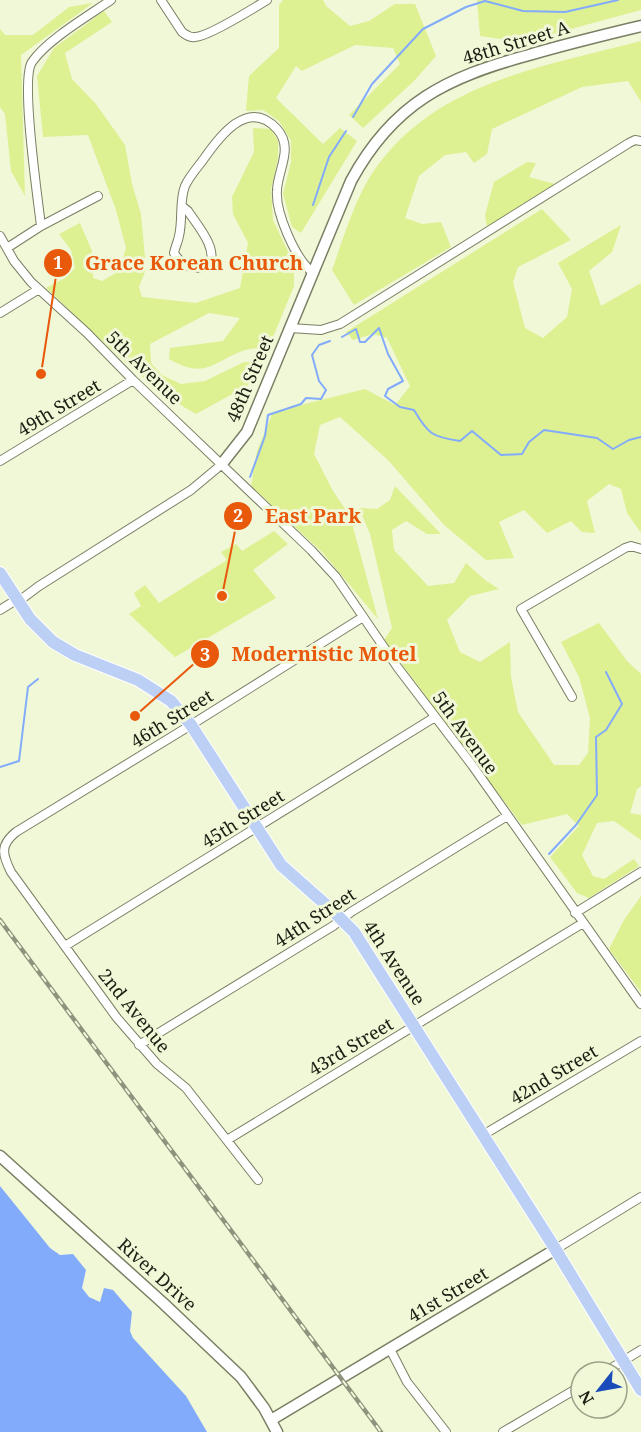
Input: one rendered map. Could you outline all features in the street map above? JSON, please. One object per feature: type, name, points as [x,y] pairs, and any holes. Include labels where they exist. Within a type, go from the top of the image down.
[{"type":"main road","name":"4th Avenue","points":[[0,573],[16,600],[37,627],[53,642],[75,655],[151,687],[171,701],[191,725],[281,865],[354,932],[556,1249],[622,1360]]},
{"type":"main road","name":"4th Avenue","points":[[629,1371],[641,1390]]},
{"type":"street","points":[[40,226],[28,98],[30,64],[46,47],[111,0]]},
{"type":"street","points":[[161,0],[178,27],[190,37],[208,33],[267,0]]},
{"type":"street","name":"48th Street A","points":[[290,328],[351,181],[363,159],[393,122],[426,95],[453,80],[487,66],[641,26]]},
{"type":"street","points":[[183,207],[188,211],[210,246],[212,261],[209,266],[187,267],[180,263],[174,253],[180,235],[185,185],[222,134],[237,122],[263,118],[277,129],[284,144],[283,167],[276,192],[282,219],[295,249],[312,272]]},
{"type":"street","name":"48th Street","points":[[0,610],[31,593],[192,490],[221,465],[247,432],[290,328],[321,330],[340,324],[629,143],[640,141]]},
{"type":"street","points":[[7,248],[40,226],[98,196]]},
{"type":"street","name":"5th Avenue","points":[[0,236],[23,273],[324,564],[641,1004]]},
{"type":"street","points":[[0,313],[39,289]]},
{"type":"street","name":"49th Street","points":[[0,461],[133,380]]},
{"type":"street","points":[[572,697],[521,609],[625,548],[631,546],[641,549]]},
{"type":"street","name":"46th Street","points":[[3,849],[7,838],[16,832],[363,617]]},
{"type":"street","name":"45th Street","points":[[65,946],[435,717]]},
{"type":"street","name":"44th Street","points":[[139,1045],[507,816]]},
{"type":"street","name":"2nd Avenue","points":[[3,849],[10,872],[117,1018],[157,1064],[186,1088],[258,1180]]},
{"type":"street","points":[[575,913],[641,872]]},
{"type":"street","name":"43rd Street","points":[[227,1140],[583,923]]},
{"type":"street","name":"42nd Street","points":[[483,1135],[641,1041]]},
{"type":"street","name":"River Drive","points":[[0,1156],[192,1329],[241,1377],[277,1432]]},
{"type":"street","name":"41st Street","points":[[271,1420],[641,1197]]},
{"type":"street","points":[[390,1349],[407,1382],[446,1432]]},
{"type":"street","points":[[625,1360],[641,1350]]},
{"type":"street","points":[[503,1432],[569,1393]]},
{"type":"green space","points":[[283,0],[323,0],[326,6],[350,26],[369,21],[395,4],[415,4],[436,56],[414,81],[363,128],[349,115],[400,64],[393,48],[355,45],[302,71],[296,66],[276,98],[323,144],[340,128],[357,141],[301,233],[292,227],[283,194],[291,162],[291,141],[279,121],[263,110],[246,111],[249,76],[279,48],[279,5]]},
{"type":"green space","points":[[477,0],[641,0],[641,10],[523,42],[480,36]]},
{"type":"green space","points":[[93,3],[21,55],[25,196],[11,171],[5,114],[0,107],[0,29],[5,35],[33,35],[69,7]]},
{"type":"green space","points":[[104,11],[112,22],[65,53],[72,79],[96,104],[125,145],[132,184],[141,214],[146,269],[139,287],[142,297],[196,303],[240,288],[248,243],[233,214],[232,197],[254,152],[253,128],[271,129],[278,141],[278,158],[271,190],[273,220],[294,264],[294,286],[269,347],[245,350],[201,369],[182,365],[169,359],[170,348],[223,341],[240,318],[209,313],[150,344],[151,363],[162,375],[181,384],[205,381],[244,362],[265,363],[247,386],[196,414],[155,387],[99,339],[46,288],[65,278],[75,268],[71,250],[59,234],[80,223],[92,251],[93,278],[102,281],[119,271],[126,248],[116,210],[88,135],[43,137],[37,76],[54,48]]},
{"type":"green space","points":[[641,41],[641,102],[628,81],[582,87],[492,129],[487,154],[474,163],[466,152],[445,155],[419,176],[405,218],[422,224],[441,222],[451,247],[354,305],[332,270],[363,189],[378,165],[403,137],[432,114],[463,95],[497,81],[532,69]]},
{"type":"green space","points":[[527,162],[536,163],[529,177],[555,184],[487,228],[485,215],[494,182]]},
{"type":"green space","points":[[542,209],[571,240],[518,267],[513,282],[525,328],[543,338],[567,317],[572,289],[558,263],[621,225],[612,252],[589,271],[601,306],[641,283],[641,533],[627,513],[621,489],[609,484],[587,501],[595,533],[582,532],[571,521],[547,533],[524,510],[499,522],[514,558],[486,560],[444,525],[389,461],[340,417],[320,425],[314,454],[333,491],[350,516],[378,619],[323,553],[251,486],[257,451],[273,412],[365,389],[395,405],[410,386],[387,338],[373,334],[353,340],[346,332]]},
{"type":"green space","points":[[395,486],[441,534],[427,534],[406,521],[392,530],[394,550],[428,586],[454,583],[466,563],[499,589],[470,596],[447,620],[460,652],[480,662],[510,642],[511,677],[518,712],[554,765],[579,765],[588,753],[590,718],[579,677],[561,642],[599,623],[627,661],[641,674],[641,786],[637,789],[630,813],[641,815],[641,840],[614,821],[597,823],[582,855],[593,876],[604,879],[634,859],[639,866],[589,898],[577,893],[550,857],[579,826],[567,814],[522,825],[384,640],[392,628],[370,534],[359,508],[377,509],[390,500]]},
{"type":"green space","points":[[274,531],[288,544],[253,570],[276,598],[175,657],[129,614],[141,606],[134,593],[145,585],[159,603],[227,560],[221,552],[236,544],[242,551]]},
{"type":"green space","points":[[641,896],[641,992],[609,949],[624,920]]},
{"type":"water","points":[[0,1186],[50,1248],[60,1255],[73,1254],[86,1270],[82,1288],[89,1297],[100,1302],[104,1288],[113,1290],[132,1312],[130,1331],[133,1338],[186,1396],[207,1432],[0,1432]]},
{"type":"waterway","points":[[353,117],[372,84],[423,29],[466,7],[485,1],[523,11],[565,12],[618,0]]},
{"type":"waterway","points":[[313,205],[329,157],[346,131]]},
{"type":"waterway","points":[[342,337],[356,329],[360,342],[365,342],[379,328],[388,354],[403,381],[388,389],[385,396],[400,407],[414,410],[427,429],[437,436],[460,441],[472,431],[501,455],[522,454],[529,442],[544,430],[597,438],[613,449],[629,440],[641,437]]},
{"type":"waterway","points":[[250,477],[265,436],[268,415],[301,404],[306,398],[321,399],[326,390],[319,381],[312,355],[319,345],[330,341]]},
{"type":"waterway","points":[[549,854],[576,825],[597,795],[596,737],[606,730],[622,704],[606,672]]},
{"type":"waterway","points":[[0,767],[19,761],[28,687],[38,679]]},
{"type":"railway","points":[[0,920],[381,1432]]},
{"type":"place","name":"Grace Korean Church","points":[[41,374]]},
{"type":"place","name":"East Park","points":[[222,596]]},
{"type":"place","name":"Modernistic Motel","points":[[135,716]]}]
